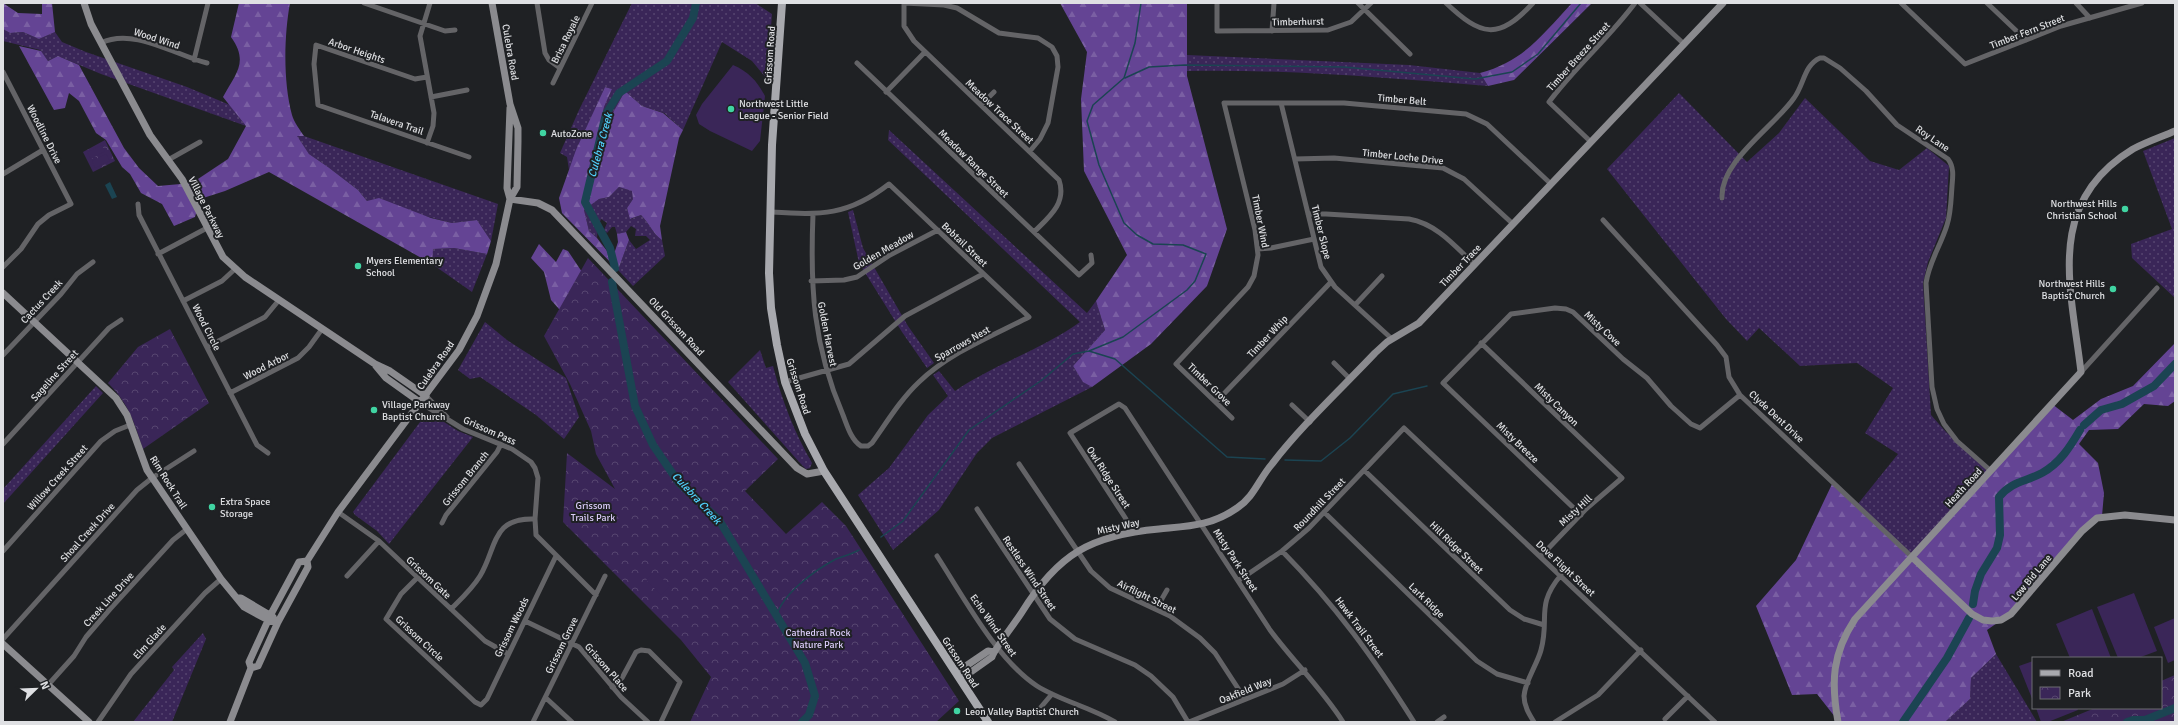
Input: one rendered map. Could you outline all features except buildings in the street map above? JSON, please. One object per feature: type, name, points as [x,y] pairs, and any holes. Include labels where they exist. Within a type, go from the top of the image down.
[{"type":"main road","name":"Grissom Road","points":[[782,3],[772,145],[769,273],[771,308],[776,345],[786,382],[805,434],[824,471],[988,722]]},
{"type":"street","name":"Village Parkway","points":[[84,3],[91,24],[153,140],[182,179],[219,250],[235,269],[322,329],[375,364],[390,371],[426,396]]},
{"type":"street","points":[[194,60],[208,3]]},
{"type":"street","points":[[364,3],[371,4],[445,31],[455,30]]},
{"type":"street","points":[[427,143],[434,118],[420,41],[423,23],[430,3]]},
{"type":"street","name":"Culebra Road","points":[[251,668],[258,666],[278,622],[308,567],[307,561],[338,512],[421,404],[459,350],[477,316],[498,258],[510,199],[517,187],[518,128],[510,104],[492,3]]},
{"type":"street","points":[[537,3],[545,53],[549,60],[560,68]]},
{"type":"street","name":"Brisa Royale","points":[[553,83],[592,3]]},
{"type":"street","points":[[904,3],[944,5],[957,8],[999,33],[1038,38],[1052,47],[1057,56],[1058,67],[1048,123],[1040,139],[1030,151]]},
{"type":"street","name":"Meadow Trace Street","points":[[904,3],[903,22],[906,32],[981,106],[1056,176],[1061,187],[1062,194],[1056,209],[1034,232]]},
{"type":"street","name":"Timberhurst","points":[[1217,3],[1217,30],[1272,31],[1334,29],[1351,22],[1371,3]]},
{"type":"street","points":[[1272,31],[1274,3]]},
{"type":"street","points":[[1358,3],[1410,54]]},
{"type":"street","points":[[1449,4],[1469,24],[1484,29],[1493,30],[1513,23],[1533,3]]},
{"type":"street","name":"Timber Breeze Street","points":[[1591,142],[1549,102],[1562,85],[1616,28],[1635,3]]},
{"type":"street","points":[[1640,3],[1684,44]]},
{"type":"street","name":"Timber Trace","points":[[1202,525],[1236,509],[1250,496],[1272,464],[1350,379],[1375,353],[1392,339],[1418,323],[1475,265],[1723,3]]},
{"type":"street","name":"Timber Fern Street","points":[[1900,3],[1965,64],[2026,40],[2090,18],[2142,3]]},
{"type":"street","points":[[1987,3],[2026,40]]},
{"type":"street","points":[[2076,3],[2090,18]]},
{"type":"street","name":"Wood Wind","points":[[101,43],[116,37],[133,38],[194,60],[207,63]]},
{"type":"street","name":"Arbor Heights","points":[[318,105],[314,64],[316,45],[415,79],[427,77]]},
{"type":"street","points":[[886,92],[925,52]]},
{"type":"street","name":"Roy Lane","points":[[1722,198],[1722,188],[1730,169],[1792,102],[1800,89],[1808,67],[1820,58],[1824,58],[1840,68],[1866,91],[1897,125],[1948,159],[1952,165],[1953,173],[1949,216],[1944,233],[1930,267],[1926,283],[1932,387],[1937,409],[1948,431],[1991,471]]},
{"type":"street","name":"Meadow Range Street","points":[[857,63],[1079,275],[1092,263],[1091,255]]},
{"type":"street","name":"Woodline Drive","points":[[3,73],[71,204],[49,215],[38,224],[21,249],[3,268]]},
{"type":"street","points":[[431,97],[467,90]]},
{"type":"street","points":[[981,106],[994,92]]},
{"type":"street","name":"Timber Belt","points":[[1224,103],[1344,103],[1460,112],[1472,115],[1492,128],[1551,184]]},
{"type":"street","name":"Timber Wind","points":[[1176,364],[1248,286],[1256,269],[1258,249],[1224,103]]},
{"type":"street","name":"Timber Slope","points":[[1281,103],[1321,267],[1330,282],[1392,339]]},
{"type":"street","name":"Talavera Trail","points":[[318,105],[469,157]]},
{"type":"street","points":[[2081,372],[2068,261],[2069,242],[2078,211],[2090,189],[2112,164],[2135,148],[2175,131]]},
{"type":"street","points":[[168,160],[200,142]]},
{"type":"street","points":[[3,174],[43,150]]},
{"type":"street","name":"Timber Loche Drive","points":[[1295,159],[1334,158],[1443,168],[1464,179],[1513,224]]},
{"type":"street","name":"Bobtail Street","points":[[813,214],[838,211],[857,205],[890,184],[1029,317]]},
{"type":"street","name":"Old Grissom Road","points":[[510,199],[538,203],[549,208],[797,468],[807,474],[824,471]]},
{"type":"street","name":"Wood Circle","points":[[138,204],[139,215],[158,254],[257,445],[268,453]]},
{"type":"street","points":[[771,212],[813,214]]},
{"type":"street","name":"Golden Harvest","points":[[813,214],[811,281],[813,311],[826,371],[850,432],[858,444],[864,446]]},
{"type":"street","points":[[1308,214],[1334,214],[1421,222],[1439,231],[1475,265]]},
{"type":"street","name":"Clyde Dent Drive","points":[[1603,220],[1717,344],[1726,357],[1729,377],[1740,395],[1912,557]]},
{"type":"street","points":[[158,254],[207,228]]},
{"type":"street","name":"Golden Meadow","points":[[811,281],[844,280],[857,276],[890,255],[938,230]]},
{"type":"street","points":[[1258,249],[1272,248],[1314,239]]},
{"type":"street","name":"Cactus Creek","points":[[3,356],[34,321],[61,294],[77,274],[93,262]]},
{"type":"street","points":[[183,301],[222,281],[235,269]]},
{"type":"street","points":[[786,382],[849,364],[905,316],[983,274]]},
{"type":"street","points":[[1355,305],[1382,276]]},
{"type":"street","name":"Timber Whip","points":[[1216,402],[1330,282]]},
{"type":"street","name":"Heath Road","points":[[1838,722],[1834,697],[1834,674],[1843,639],[1862,611],[2157,288]]},
{"type":"street","name":"Rim Rock Trail","points":[[3,293],[116,398],[126,413],[143,462],[152,478],[221,579],[237,598],[241,598],[278,622]]},
{"type":"street","points":[[207,347],[265,317],[279,300]]},
{"type":"street","name":"Misty Cove","points":[[1443,383],[1511,314],[1561,308],[1573,312],[1581,318],[1623,359],[1647,378],[1671,406],[1691,424],[1700,428],[1740,395]]},
{"type":"street","name":"Sparrows Nest","points":[[864,446],[872,443],[906,396],[933,370],[959,354],[1029,317]]},
{"type":"street","name":"Sageline Street","points":[[3,444],[109,328],[121,320]]},
{"type":"street","name":"Wood Arbor","points":[[230,393],[298,358],[309,347],[322,329]]},
{"type":"street","name":"Misty Canyon","points":[[1481,343],[1622,478]]},
{"type":"street","points":[[1334,363],[1350,379]]},
{"type":"street","name":"Village Parkway","points":[[375,364],[386,378],[421,404]]},
{"type":"street","name":"Timber Grove","points":[[1176,364],[1232,418]]},
{"type":"street","name":"Misty Breeze","points":[[1443,383],[1581,515]]},
{"type":"street","name":"Grissom Pass","points":[[426,396],[449,420]]},
{"type":"street","name":"Grissom Pass","points":[[421,404],[463,429],[512,449],[535,468],[538,478],[534,519],[536,535],[596,595]]},
{"type":"street","name":"Owl Ridge Street","points":[[1119,404],[1070,433],[1126,519],[1131,532]]},
{"type":"street","name":"Misty Park Street","points":[[1119,404],[1125,408],[1284,649],[1305,670],[1327,698],[1343,722]]},
{"type":"street","points":[[1292,405],[1310,422]]},
{"type":"street","name":"Willow Creek Street","points":[[3,551],[101,441],[115,431],[130,425]]},
{"type":"street","name":"Roundhill Street","points":[[1238,581],[1282,551],[1324,512],[1404,428]]},
{"type":"street","name":"Dove Flight Street","points":[[1404,428],[1641,650],[1715,722]]},
{"type":"street","name":"Grissom Branch","points":[[442,523],[446,515],[498,452],[501,444]]},
{"type":"street","name":"Shoal Creek Drive","points":[[3,639],[137,490],[152,478],[194,451]]},
{"type":"street","name":"Airflight Street","points":[[1019,464],[1091,572],[1107,586],[1156,609],[1181,623],[1206,643],[1244,699]]},
{"type":"street","name":"Hill Ridge Street","points":[[1364,470],[1510,610],[1524,619],[1544,625]]},
{"type":"street","name":"Misty Hill","points":[[1541,556],[1581,515],[1622,478]]},
{"type":"street","name":"Restless Wind Street","points":[[977,509],[1033,595],[1050,618],[1067,634],[1135,665],[1160,682],[1173,697],[1189,722]]},
{"type":"street","name":"Grissom Gate","points":[[338,512],[379,541],[485,641],[508,654]]},
{"type":"street","name":"Lark Ridge","points":[[1324,512],[1476,661],[1497,674],[1528,683]]},
{"type":"street","name":"Low Bid Lane","points":[[1912,557],[1972,614],[1983,620],[1996,621],[2016,610],[2082,531],[2097,518],[2125,515],[2175,520]]},
{"type":"street","points":[[451,609],[481,574],[500,532],[519,519],[534,519]]},
{"type":"street","name":"Misty Way","points":[[995,650],[1033,595],[1056,568],[1077,552],[1099,540],[1131,532],[1202,525]]},
{"type":"street","name":"Creek Line Drive","points":[[48,685],[74,656],[86,637],[110,609],[173,540],[187,529]]},
{"type":"street","points":[[347,576],[379,541]]},
{"type":"street","name":"Hawk Trail Street","points":[[1282,551],[1331,602],[1358,638],[1414,722]]},
{"type":"street","name":"Grissom Woods","points":[[481,704],[487,699],[556,556]]},
{"type":"street","name":"Echo Wind Street","points":[[936,556],[995,650],[1024,676],[1052,694],[1115,722]]},
{"type":"street","name":"Culebra Road","points":[[230,722],[251,668],[249,662],[269,617],[299,562],[307,561]]},
{"type":"street","points":[[1534,722],[1524,701],[1528,683],[1542,648],[1546,598],[1551,586],[1561,575]]},
{"type":"street","name":"Grissom Grove","points":[[534,722],[605,576]]},
{"type":"street","name":"Grissom Circle","points":[[417,578],[400,594],[386,619],[475,702],[481,704]]},
{"type":"street","name":"Elm Glade","points":[[98,722],[131,674],[205,593],[221,579]]},
{"type":"street","points":[[1156,609],[1167,590]]},
{"type":"street","name":"Grissom Place","points":[[525,621],[572,643],[586,653],[612,687],[648,722]]},
{"type":"street","points":[[3,644],[89,722]]},
{"type":"street","points":[[612,687],[622,678],[636,652],[641,650],[649,651],[680,682],[661,722]]},
{"type":"street","points":[[959,676],[988,651],[995,650]]},
{"type":"street","points":[[1555,722],[1598,695],[1641,650]]},
{"type":"street","name":"Oakfield Way","points":[[1189,722],[1283,684],[1305,670]]},
{"type":"street","points":[[1036,713],[1052,694]]},
{"type":"street","points":[[1665,720],[1688,696]]},
{"type":"street","points":[[546,698],[572,722]]},
{"type":"street","points":[[1437,722],[1444,717]]},
{"type":"green space","points":[[3,3],[18,13],[42,14],[42,3],[52,3],[55,32],[39,39],[23,32],[10,33],[3,29]]},
{"type":"green space","points":[[239,3],[290,3],[285,59],[287,88],[293,118],[304,136],[297,136],[309,154],[358,190],[367,201],[379,198],[431,218],[452,223],[477,220],[491,241],[487,254],[454,248],[433,249],[432,264],[269,172],[225,191],[200,199],[195,217],[174,226],[162,204],[141,193],[130,174],[122,167],[106,140],[96,133],[79,101],[69,93],[65,108],[54,110],[19,46],[41,51],[48,61],[58,56],[79,65],[124,148],[139,168],[158,186],[192,183],[228,159],[246,126],[223,97],[239,67],[239,54],[231,37]]},
{"type":"green space","points":[[632,3],[755,3],[772,14],[767,79],[752,61],[722,42],[683,130],[664,113],[642,106],[625,91],[610,118],[601,122],[604,107],[612,89],[605,87],[569,170],[567,157],[560,153],[579,110]]},
{"type":"green space","points":[[1060,3],[1187,3],[1187,76],[1227,229],[1207,286],[1151,344],[1092,387],[1083,382],[1073,366],[1105,330],[1096,301],[1127,255],[1084,171],[1081,99],[1087,52]]},
{"type":"green space","points":[[1572,3],[1592,3],[1514,80],[1488,86],[1480,73],[1509,62],[1521,54],[1541,36]]},
{"type":"green space","points":[[3,29],[10,33],[23,32],[39,39],[55,32],[62,42],[86,52],[187,87],[230,105],[246,126],[101,74],[58,56],[48,61],[40,50],[3,41]]},
{"type":"green space","points":[[1187,55],[1409,65],[1480,73],[1488,86],[1375,77],[1262,71],[1187,71]]},
{"type":"green space","name":"Northwest Little League - Senior Field","points":[[733,65],[744,71],[752,78],[765,96],[760,141],[752,151],[710,131],[699,124],[696,115],[702,104]]},
{"type":"green space","points":[[605,87],[612,89],[604,107],[601,121],[610,118],[625,91],[642,106],[663,113],[683,130],[679,138],[660,226],[662,240],[656,235],[641,215],[630,219],[627,208],[633,199],[632,191],[619,187],[609,197],[599,199],[584,210],[589,231],[597,238],[607,251],[615,251],[618,242],[617,234],[626,232],[629,240],[618,270],[562,213],[559,198],[576,150]]},
{"type":"green space","points":[[1679,93],[1747,162],[1779,133],[1805,98],[1870,161],[1899,170],[1927,148],[1949,166],[1946,218],[1928,262],[1923,283],[1931,415],[1946,432],[1991,471],[1912,557],[1857,505],[1898,454],[1865,433],[1893,388],[1857,363],[1800,366],[1759,328],[1747,341],[1726,319],[1607,169]]},
{"type":"green space","points":[[889,130],[1087,313],[1096,301],[1105,330],[1073,366],[1083,381],[1092,387],[992,438],[977,453],[939,510],[893,550],[858,495],[889,468],[928,415],[948,396],[933,375],[939,371],[955,391],[970,381],[1050,341],[1080,322],[888,140]]},
{"type":"green space","points":[[296,136],[304,136],[498,204],[491,241],[477,220],[452,223],[367,201],[358,190],[309,154]]},
{"type":"green space","points":[[2175,138],[2175,298],[2132,258],[2131,244],[2172,229],[2143,151]]},
{"type":"green space","points":[[105,140],[115,161],[93,172],[83,152]]},
{"type":"green space","points":[[102,145],[105,151],[91,159],[87,152]]},
{"type":"green space","points":[[106,154],[110,161],[95,168],[92,161]]},
{"type":"green space","points":[[619,187],[633,191],[633,199],[627,208],[631,219],[641,215],[656,235],[662,240],[665,256],[633,286],[618,270],[629,240],[636,249],[650,240],[646,236],[635,236],[636,229],[631,226],[626,232],[617,234],[615,227],[612,227],[607,233],[604,230],[607,223],[601,219],[598,227],[597,238],[589,231],[584,210],[599,199],[609,197]]},
{"type":"green space","points":[[853,210],[863,248],[908,326],[934,363],[927,368],[902,332],[859,263],[848,212]]},
{"type":"green space","points":[[539,244],[556,262],[563,249],[568,251],[582,272],[566,321],[559,309],[551,300],[544,272],[531,258]]},
{"type":"green space","points":[[454,248],[487,254],[472,292],[432,264],[432,249]]},
{"type":"green space","name":"Cathedral Rock Nature Park","points":[[588,258],[778,459],[745,491],[786,534],[822,502],[846,526],[959,701],[936,722],[690,722],[711,677],[681,640],[563,522],[567,453],[615,489],[596,454],[591,431],[570,384],[544,336]]},
{"type":"green space","points":[[485,322],[507,340],[566,378],[579,417],[564,439],[536,415],[480,377],[470,379],[458,370]]},
{"type":"green space","points":[[170,329],[209,403],[143,449],[134,422],[126,406],[108,383],[138,347]]},
{"type":"green space","points":[[2175,343],[2175,401],[2168,406],[2144,404],[2118,429],[2089,430],[2079,444],[2098,463],[2104,493],[2102,516],[2097,518],[2010,614],[1987,630],[1996,654],[1971,678],[1970,699],[1945,722],[1839,722],[1817,694],[1792,695],[1756,606],[1796,560],[1833,482],[1912,557],[2052,404],[2073,420],[2101,399],[2133,386]]},
{"type":"green space","points":[[760,350],[766,368],[773,366],[789,416],[812,463],[810,468],[806,469],[800,463],[728,382]]},
{"type":"green space","points":[[96,386],[103,393],[3,504],[3,489]]},
{"type":"green space","points":[[430,413],[458,431],[473,437],[389,544],[377,531],[353,512],[426,414]]},
{"type":"green space","points":[[655,571],[670,586],[661,595],[646,580]]},
{"type":"green space","points":[[2134,593],[2157,651],[2141,657],[2118,657],[2097,607]]},
{"type":"green space","points":[[2092,609],[2111,657],[2070,657],[2056,624]]},
{"type":"green space","points":[[2175,618],[2175,660],[2168,663],[2154,627]]},
{"type":"green space","points":[[203,633],[206,639],[172,722],[133,722],[174,670],[172,667]]},
{"type":"green space","points":[[1996,654],[2037,722],[1945,722],[1970,699],[1971,678]]},
{"type":"green space","points":[[2032,661],[2032,698],[2019,666]]},
{"type":"green space","points":[[2175,675],[2175,722],[2061,722],[2093,709],[2162,709],[2162,681]]},
{"type":"green space","points":[[2036,709],[2078,710],[2048,722],[2041,722]]},
{"type":"water","points":[[110,182],[117,197],[112,199],[105,185]]},
{"type":"waterway","name":"Culebra Creek","points":[[615,268],[610,248],[585,202],[606,114],[619,93],[667,61],[693,18],[696,3]]},
{"type":"waterway","points":[[881,537],[903,521],[969,430],[1042,380],[1073,354],[1089,351],[1123,337],[1187,290],[1195,281],[1206,254],[1183,245],[1153,244],[1137,235],[1124,223],[1099,165],[1087,121],[1093,105],[1124,78],[1135,43],[1141,3]]},
{"type":"waterway","points":[[1125,78],[1149,67],[1185,65],[1344,67],[1475,79],[1512,72],[1538,54],[1581,3]]},
{"type":"waterway","name":"Culebra Creek","points":[[612,282],[635,406],[653,445],[679,483],[719,520],[805,663],[815,696],[809,715],[802,722]]},
{"type":"waterway","points":[[1089,351],[1115,359],[1227,457],[1265,459]]},
{"type":"waterway","points":[[2084,425],[2101,410],[2122,404],[2154,386],[2175,364]]},
{"type":"waterway","points":[[1285,460],[1321,461],[1350,438],[1393,394],[1427,386]]},
{"type":"waterway","points":[[1973,604],[1975,591],[1981,574],[1997,548],[2000,535],[1999,497],[2014,485],[2036,476],[2048,469],[2059,459],[2080,430]]},
{"type":"waterway","points":[[776,617],[779,608],[792,591],[809,576],[836,559],[859,550]]},
{"type":"waterway","points":[[1903,722],[1947,658],[1969,618]]},
{"type":"waterway","points":[[2127,722],[2133,720],[2145,720],[2175,708]]},
{"type":"place","name":"Northwest Little League - Senior Field","points":[[731,109]]},
{"type":"place","name":"AutoZone","points":[[543,133]]},
{"type":"place","name":"Northwest Hills Christian School","points":[[2125,209]]},
{"type":"place","name":"Myers Elementary School","points":[[358,266]]},
{"type":"place","name":"Northwest Hills Baptist Church","points":[[2113,289]]},
{"type":"place","name":"Village Parkway Baptist Church","points":[[374,410]]},
{"type":"place","name":"Extra Space Storage","points":[[212,507]]},
{"type":"place","name":"Leon Valley Baptist Church","points":[[957,711]]},
{"type":"park label","name":"Grissom Trails Park","points":[[593,510]]}]
